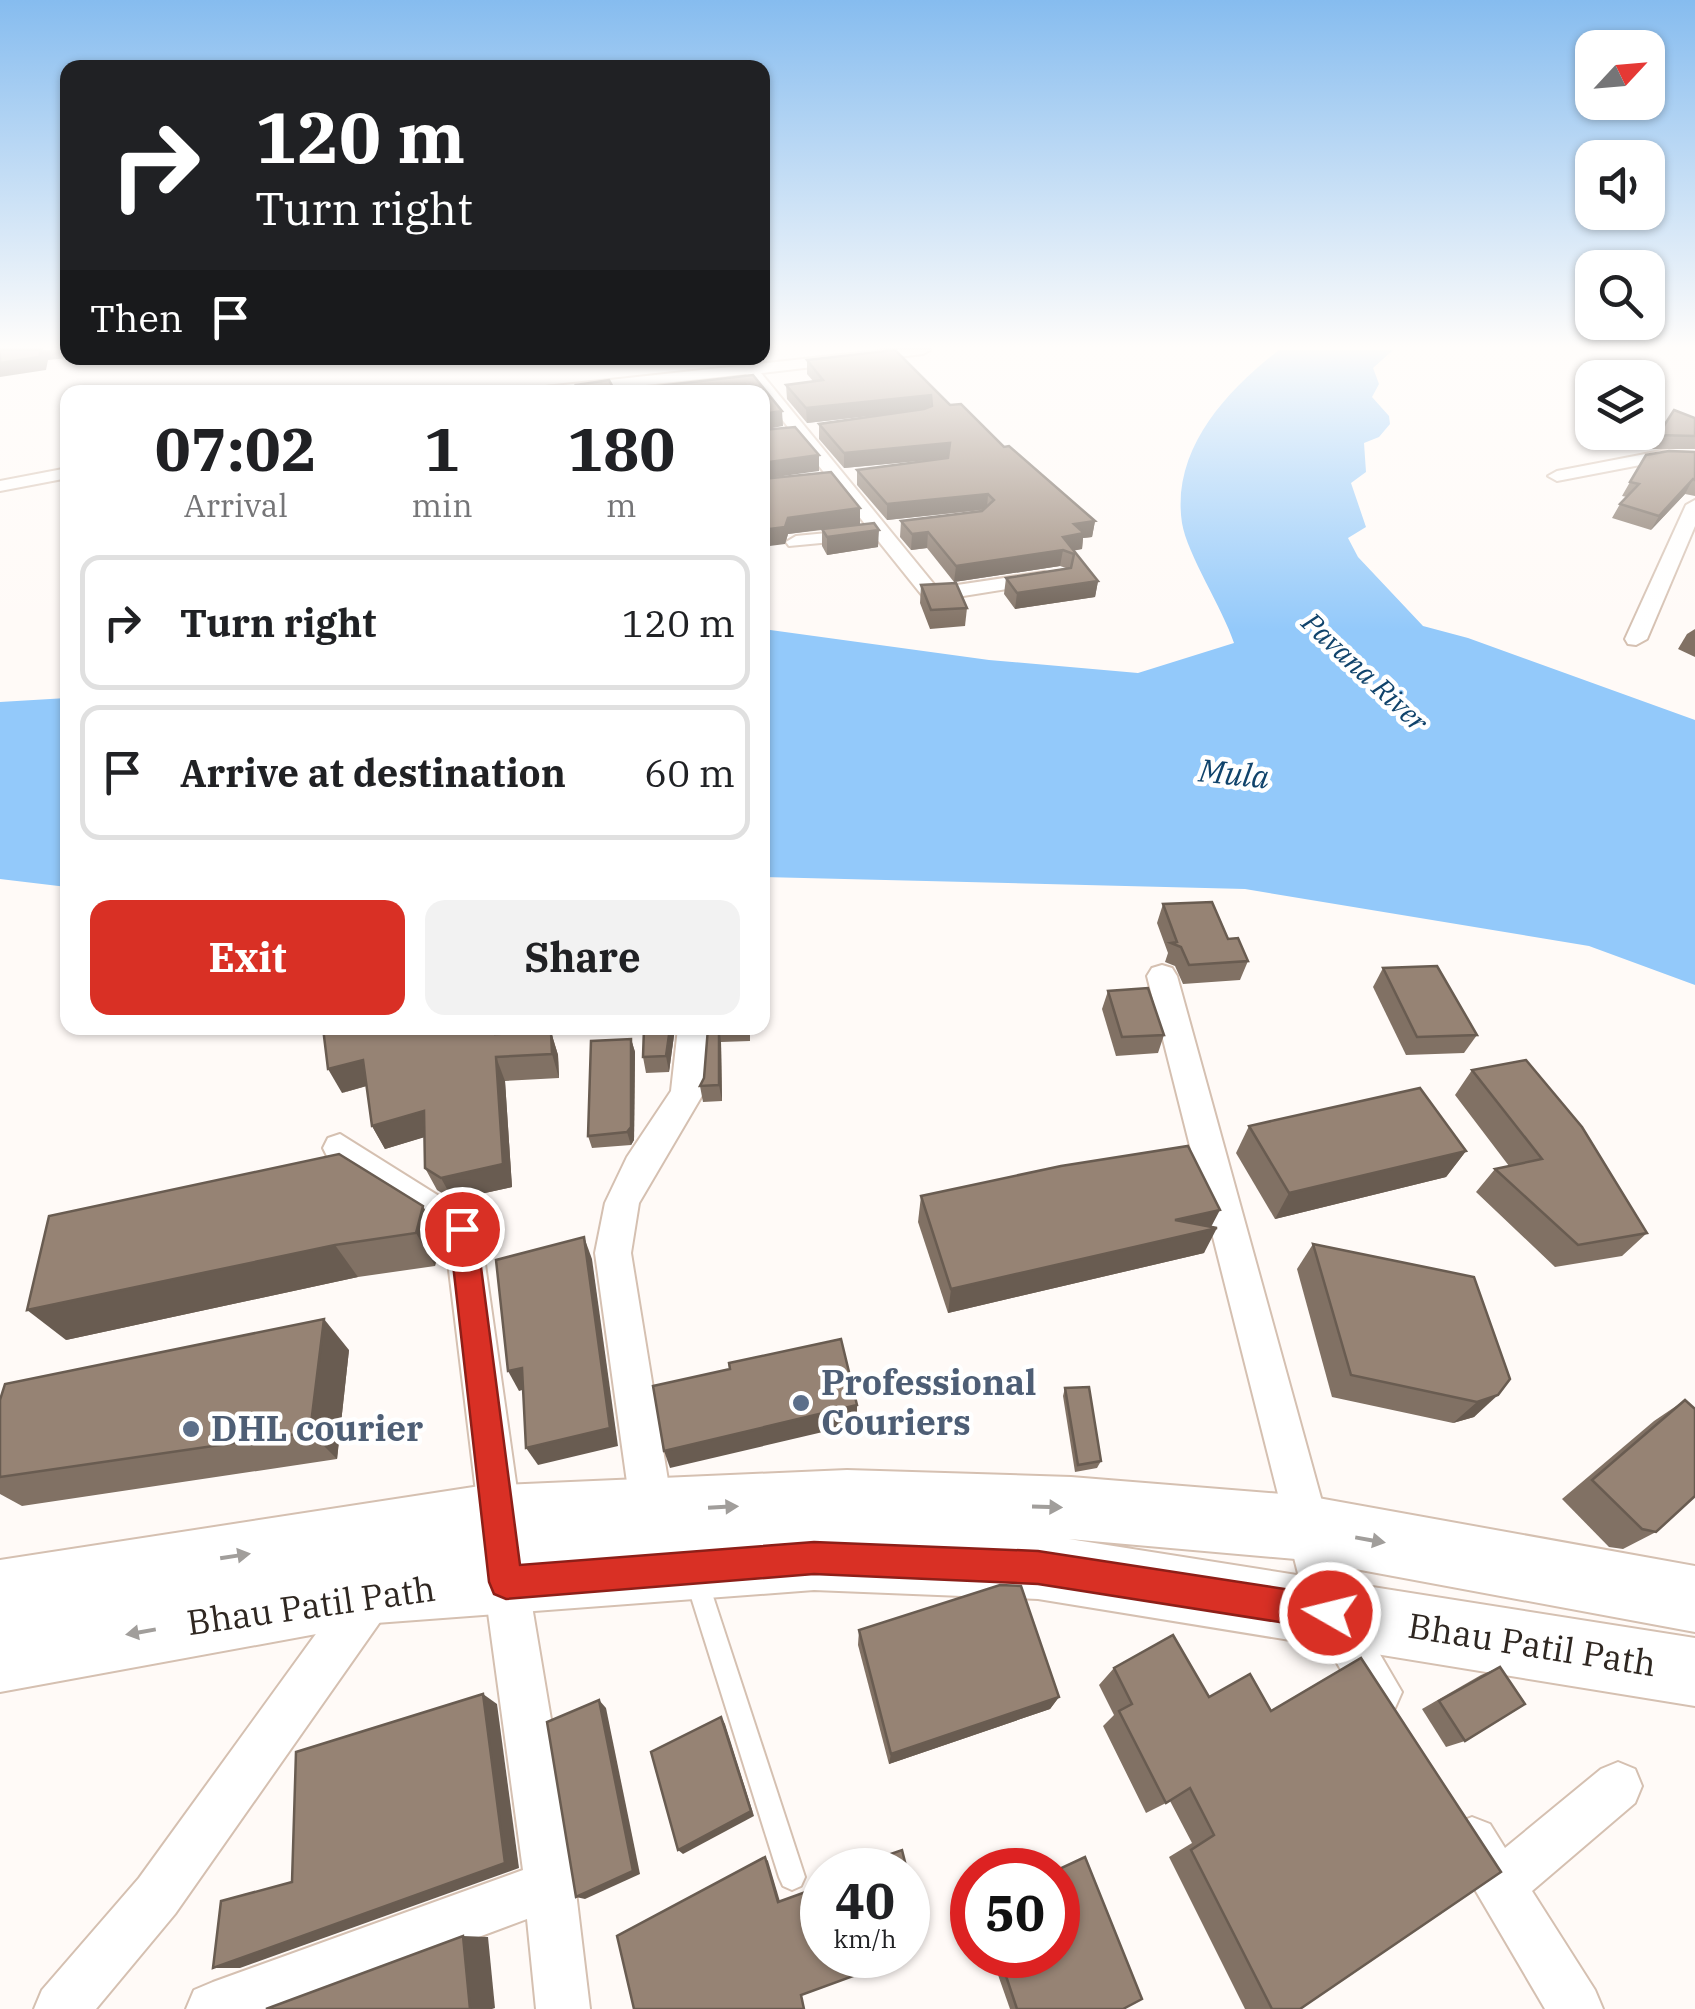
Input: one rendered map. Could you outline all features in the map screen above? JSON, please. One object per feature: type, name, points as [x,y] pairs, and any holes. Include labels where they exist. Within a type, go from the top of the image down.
[{"type":"main road","name":"Bhau Patil Path","points":[[0,1592],[500,1516],[847,1501],[1071,1508],[1307,1528],[1695,1600]]},
{"type":"main road","name":"Bhau Patil Path","points":[[0,1658],[376,1590],[814,1558],[1038,1568],[1695,1672]]},
{"type":"street","points":[[810,444],[888,529],[932,595],[1062,576]]},
{"type":"street","points":[[1557,476],[1661,456],[1695,458]]},
{"type":"street","points":[[0,486],[60,475]]},
{"type":"street","points":[[1636,639],[1695,504]]},
{"type":"street","points":[[796,542],[888,529]]},
{"type":"street","points":[[1162,976],[1330,1613],[1404,1732]]},
{"type":"street","points":[[652,1511],[613,1253],[622,1202],[639,1167],[686,1094],[692,1035]]},
{"type":"street","points":[[340,1148],[462,1229],[564,2009]]},
{"type":"street","points":[[61,2009],[157,1896],[376,1590]]},
{"type":"street","points":[[1498,1884],[1618,1786]]},
{"type":"street","points":[[1446,1800],[1576,2009]]},
{"type":"street","points":[[212,2009],[550,1886]]},
{"type":"lane","points":[[692,1568],[792,1876]]},
{"type":"water","points":[[1196,444],[1364,444],[1366,472],[1351,483],[1366,527],[1348,538],[1358,557],[1423,626],[1468,638],[1695,720],[1695,985],[1589,946],[1245,889],[770,877],[770,630],[989,660],[1138,673],[1234,643],[1182,523],[1181,496]]},
{"type":"water","points":[[60,698],[60,886],[0,879],[0,702]]},
{"type":"building","points":[[770,444],[809,444],[819,455],[770,462]]},
{"type":"building","points":[[836,444],[942,444],[844,453]]},
{"type":"building","points":[[950,444],[1009,446],[1095,521],[1074,524],[1084,533],[1063,537],[1098,581],[1017,593],[1006,578],[1071,568],[1074,554],[1063,550],[956,566],[928,532],[912,534],[901,521],[982,511],[994,500],[988,494],[887,504],[857,470],[948,458]]},
{"type":"building","points":[[1695,452],[1695,480],[1659,516],[1620,504],[1639,484],[1630,482],[1646,455]]},
{"type":"building","points":[[831,472],[860,508],[788,518],[785,527],[770,529],[770,478]]},
{"type":"building","points":[[874,523],[879,530],[827,537],[822,529]]},
{"type":"building","points":[[956,583],[967,608],[931,610],[921,585]]},
{"type":"building","points":[[1212,902],[1228,939],[1238,938],[1248,961],[1189,965],[1181,947],[1171,943],[1177,942],[1163,904]]},
{"type":"building","points":[[1437,966],[1477,1035],[1417,1037],[1383,968]]},
{"type":"building","points":[[1148,988],[1164,1035],[1122,1037],[1108,991]]},
{"type":"building","points":[[324,1035],[551,1035],[552,1054],[496,1057],[503,1164],[441,1178],[425,1168],[424,1111],[372,1126],[363,1060],[328,1069]]},
{"type":"building","points":[[644,1035],[669,1035],[666,1056],[643,1057]]},
{"type":"building","points":[[707,1035],[719,1035],[719,1085],[700,1086]]},
{"type":"building","points":[[631,1039],[631,1127],[627,1132],[588,1136],[591,1041]]},
{"type":"building","points":[[1526,1060],[1582,1127],[1647,1233],[1578,1245],[1495,1169],[1542,1159],[1472,1070]]},
{"type":"building","points":[[1420,1088],[1466,1151],[1289,1193],[1249,1126]]},
{"type":"building","points":[[1188,1146],[1220,1210],[1175,1220],[1217,1228],[951,1289],[921,1196],[1061,1166]]},
{"type":"building","points":[[339,1154],[423,1206],[416,1233],[335,1245],[27,1310],[49,1216]]},
{"type":"building","points":[[584,1237],[610,1428],[526,1448],[522,1368],[508,1371],[496,1260]]},
{"type":"building","points":[[1313,1244],[1474,1277],[1510,1379],[1498,1395],[1477,1402],[1351,1375]]},
{"type":"building","points":[[324,1319],[310,1432],[0,1477],[0,1400],[5,1384]]},
{"type":"building","points":[[841,1339],[857,1405],[664,1451],[653,1386],[730,1369],[729,1363]]},
{"type":"building","points":[[1089,1387],[1101,1461],[1078,1465],[1065,1388]]},
{"type":"building","points":[[1685,1400],[1695,1409],[1695,1496],[1656,1532],[1642,1529],[1592,1480]]},
{"type":"building","points":[[1000,1585],[1021,1586],[1059,1697],[891,1754],[859,1630]]},
{"type":"building","points":[[1173,1635],[1209,1697],[1250,1674],[1271,1711],[1361,1658],[1501,1872],[1300,2009],[1272,2009],[1191,1850],[1214,1835],[1190,1788],[1166,1803],[1119,1711],[1132,1704],[1114,1668]]},
{"type":"building","points":[[1500,1667],[1525,1704],[1465,1741],[1439,1701]]},
{"type":"building","points":[[483,1694],[505,1863],[213,1968],[221,1901],[292,1882],[296,1752]]},
{"type":"building","points":[[599,1700],[633,1871],[576,1897],[547,1722]]},
{"type":"building","points":[[721,1717],[751,1811],[678,1850],[651,1752]]},
{"type":"building","points":[[765,1857],[778,1902],[800,1894],[800,1978],[848,1978],[801,1995],[804,2009],[634,2009],[617,1936]]},
{"type":"building","points":[[1085,1857],[1142,1999],[1123,2009],[1017,2009],[1007,1978],[1080,1978],[1080,1859]]},
{"type":"building","points":[[463,1936],[470,2009],[266,2009]]},
{"type":"place","name":"Professional Couriers","points":[[801,1403]]},
{"type":"place","name":"DHL courier","points":[[191,1429]]},
{"type":"route","points":[[462,1229],[506,1582],[814,1558],[1038,1568],[1330,1613]]},
{"type":"water label","name":"Pavana River","points":[[1365,672]]},
{"type":"water label","name":"Mula","points":[[1234,774]]}]
